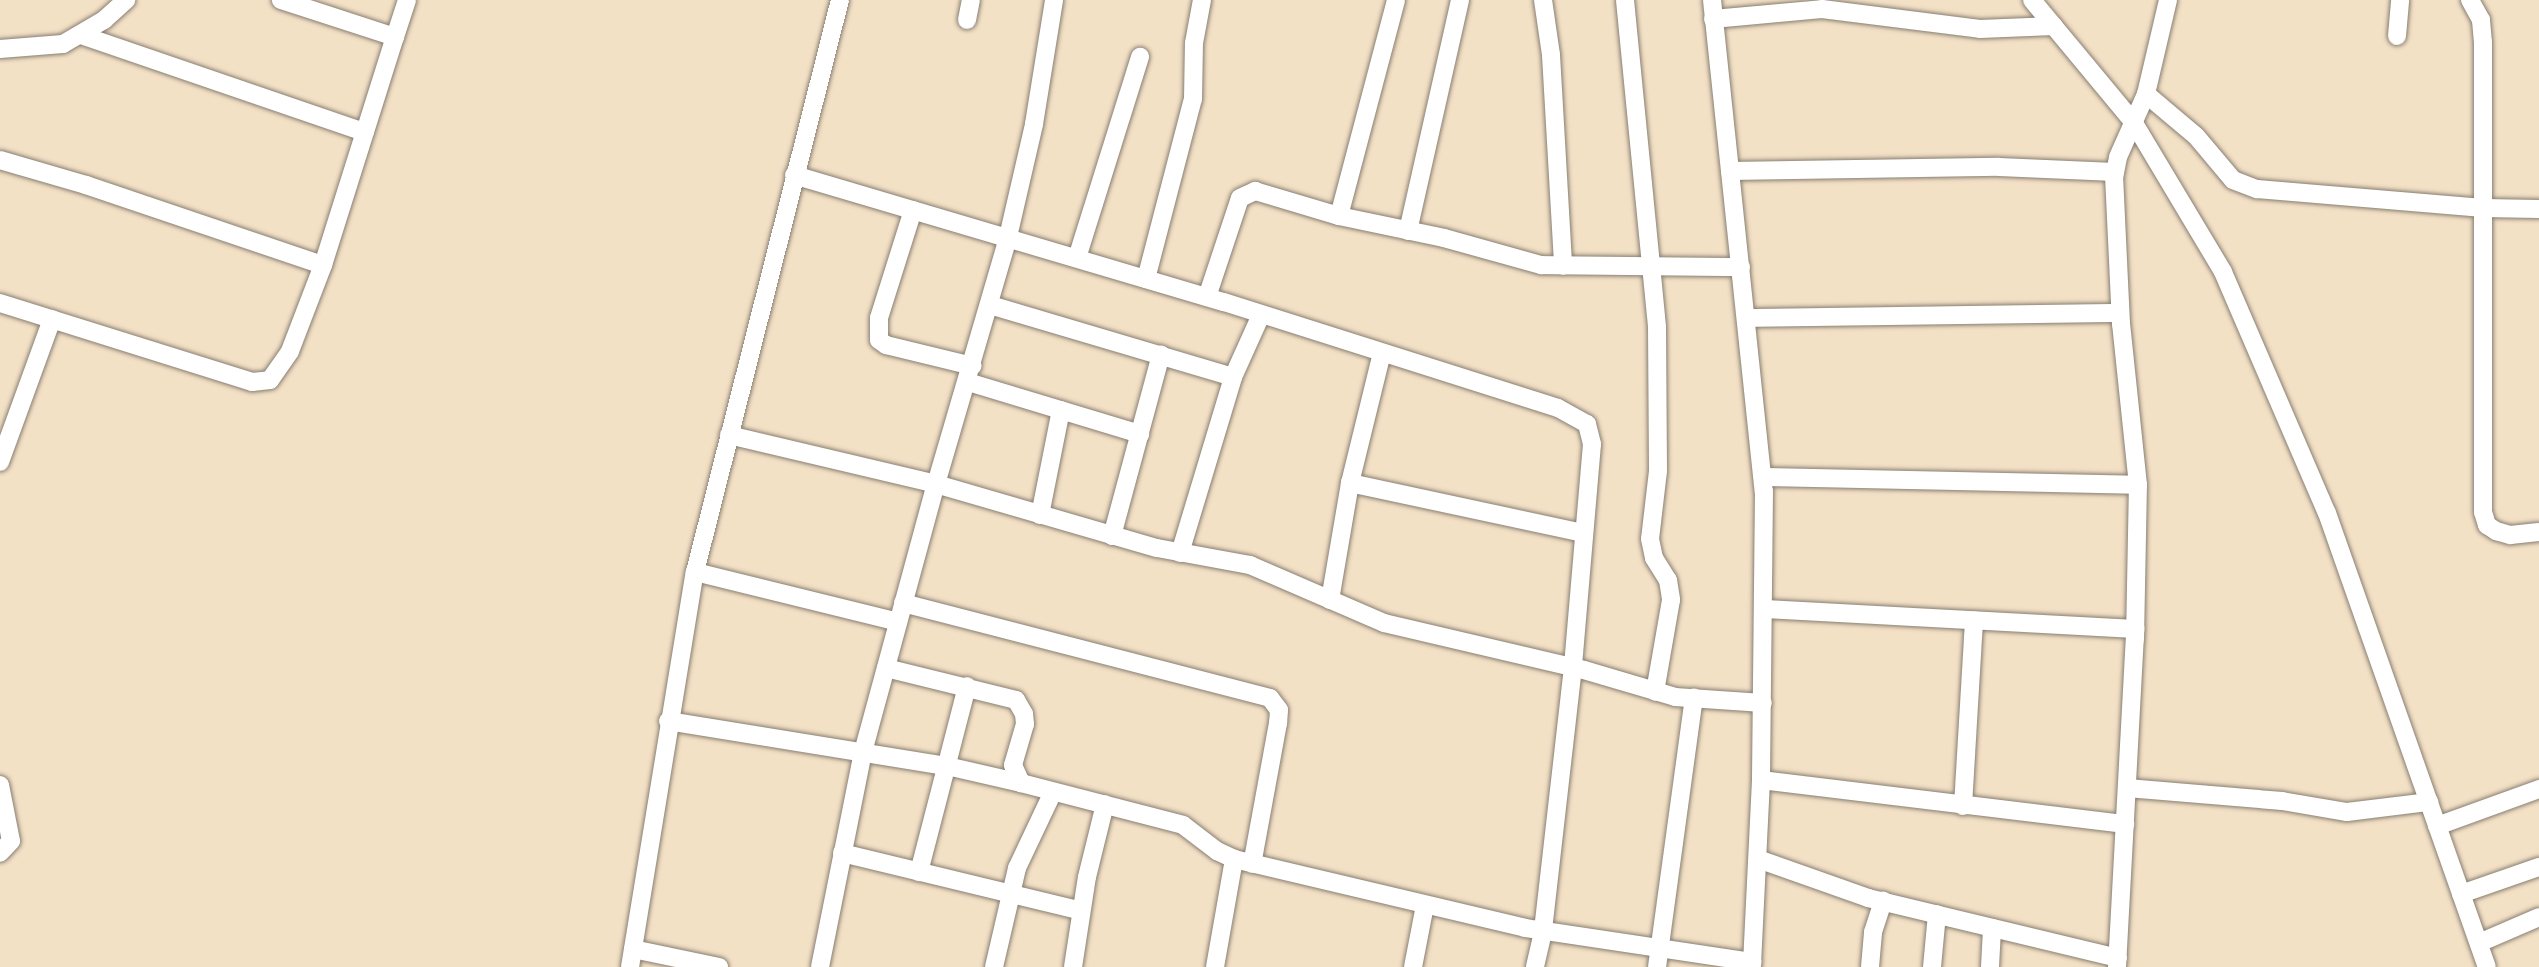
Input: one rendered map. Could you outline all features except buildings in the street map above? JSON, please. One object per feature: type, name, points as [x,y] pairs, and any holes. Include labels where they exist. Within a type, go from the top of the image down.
[{"type":"street","points":[[0,49],[35,49],[63,44],[81,35],[126,0]]},
{"type":"street","points":[[281,0],[395,37]]},
{"type":"street","points":[[0,303],[252,382],[270,380],[290,351],[323,265],[407,0]]},
{"type":"street","points":[[719,967],[632,958],[668,721],[695,572],[840,0]]},
{"type":"street","points":[[967,20],[971,0]]},
{"type":"street","points":[[820,967],[863,752],[1008,237],[1034,124],[1054,0]]},
{"type":"street","points":[[1146,279],[1193,99],[1194,43],[1202,0]]},
{"type":"street","points":[[1339,216],[1396,0]]},
{"type":"street","points":[[1408,231],[1460,0]]},
{"type":"street","points":[[1543,0],[1551,55],[1563,266]]},
{"type":"street","points":[[1625,0],[1657,327],[1658,471],[1650,539],[1654,558],[1668,580],[1671,600],[1655,692]]},
{"type":"street","points":[[668,721],[947,766],[1183,825],[1217,851],[1243,861],[1658,958],[1752,964],[1763,703],[1763,477],[1712,0]]},
{"type":"street","points":[[2032,0],[2134,123],[2223,272],[2327,513],[2487,967]]},
{"type":"street","points":[[1758,859],[1820,883],[2118,963],[2135,629],[2138,485],[2120,313],[2113,209],[2115,172],[2146,94],[2168,0]]},
{"type":"street","points":[[2397,36],[2400,0]]},
{"type":"street","points":[[2470,0],[2481,20],[2483,42],[2483,512],[2487,525],[2496,531],[2510,535],[2539,532]]},
{"type":"street","points":[[1713,19],[1822,9],[1980,29],[2054,26]]},
{"type":"street","points":[[81,35],[365,132]]},
{"type":"street","points":[[1077,258],[1140,57]]},
{"type":"street","points":[[2146,94],[2196,136],[2233,180],[2257,189],[2483,208],[2539,209]]},
{"type":"street","points":[[0,160],[86,185],[323,265]]},
{"type":"street","points":[[1730,171],[1999,167],[2115,172]]},
{"type":"street","points":[[794,175],[1207,297],[1581,418],[1591,432],[1592,444],[1573,667],[1543,932],[1535,967]]},
{"type":"street","points":[[1207,297],[1235,211],[1246,192],[1266,193],[1339,216],[1444,238],[1517,261],[1563,266],[1741,267]]},
{"type":"street","points":[[913,210],[879,318],[879,340],[1061,410],[1140,434]]},
{"type":"street","points":[[990,305],[1233,377]]},
{"type":"street","points":[[1747,318],[2120,313]]},
{"type":"street","points":[[1180,553],[1233,377],[1261,315]]},
{"type":"street","points":[[0,462],[52,319]]},
{"type":"street","points":[[1330,600],[1350,483],[1382,353]]},
{"type":"street","points":[[1112,536],[1161,355]]},
{"type":"street","points":[[1040,515],[1061,410]]},
{"type":"street","points":[[729,435],[936,484],[1180,553],[1250,565],[1384,623],[1573,667],[1655,692],[1763,703]]},
{"type":"street","points":[[1763,477],[2138,485]]},
{"type":"street","points":[[1350,483],[1584,533]]},
{"type":"street","points":[[695,572],[898,622]]},
{"type":"street","points":[[903,603],[1270,698],[1279,710],[1278,723],[1215,967]]},
{"type":"street","points":[[1765,609],[2135,629]]},
{"type":"street","points":[[1963,806],[1974,620]]},
{"type":"street","points":[[886,668],[1006,695],[1022,707],[1025,724],[1013,765],[1021,783]]},
{"type":"street","points":[[919,872],[967,686]]},
{"type":"street","points":[[1658,958],[1694,698]]},
{"type":"street","points":[[1761,780],[2125,824]]},
{"type":"street","points":[[0,785],[11,841],[0,853]]},
{"type":"street","points":[[2127,788],[2282,801],[2347,812],[2429,802]]},
{"type":"street","points":[[2437,826],[2539,789]]},
{"type":"street","points":[[994,967],[1009,893],[1022,855],[1053,792]]},
{"type":"street","points":[[1073,967],[1081,911],[1105,804]]},
{"type":"street","points":[[842,853],[1081,911]]},
{"type":"street","points":[[2461,894],[2539,867]]},
{"type":"street","points":[[1870,967],[1873,932],[1883,901]]},
{"type":"street","points":[[1413,967],[1425,905]]},
{"type":"street","points":[[1932,967],[1937,914]]},
{"type":"street","points":[[2479,943],[2539,917]]},
{"type":"street","points":[[1990,967],[1992,928]]}]
